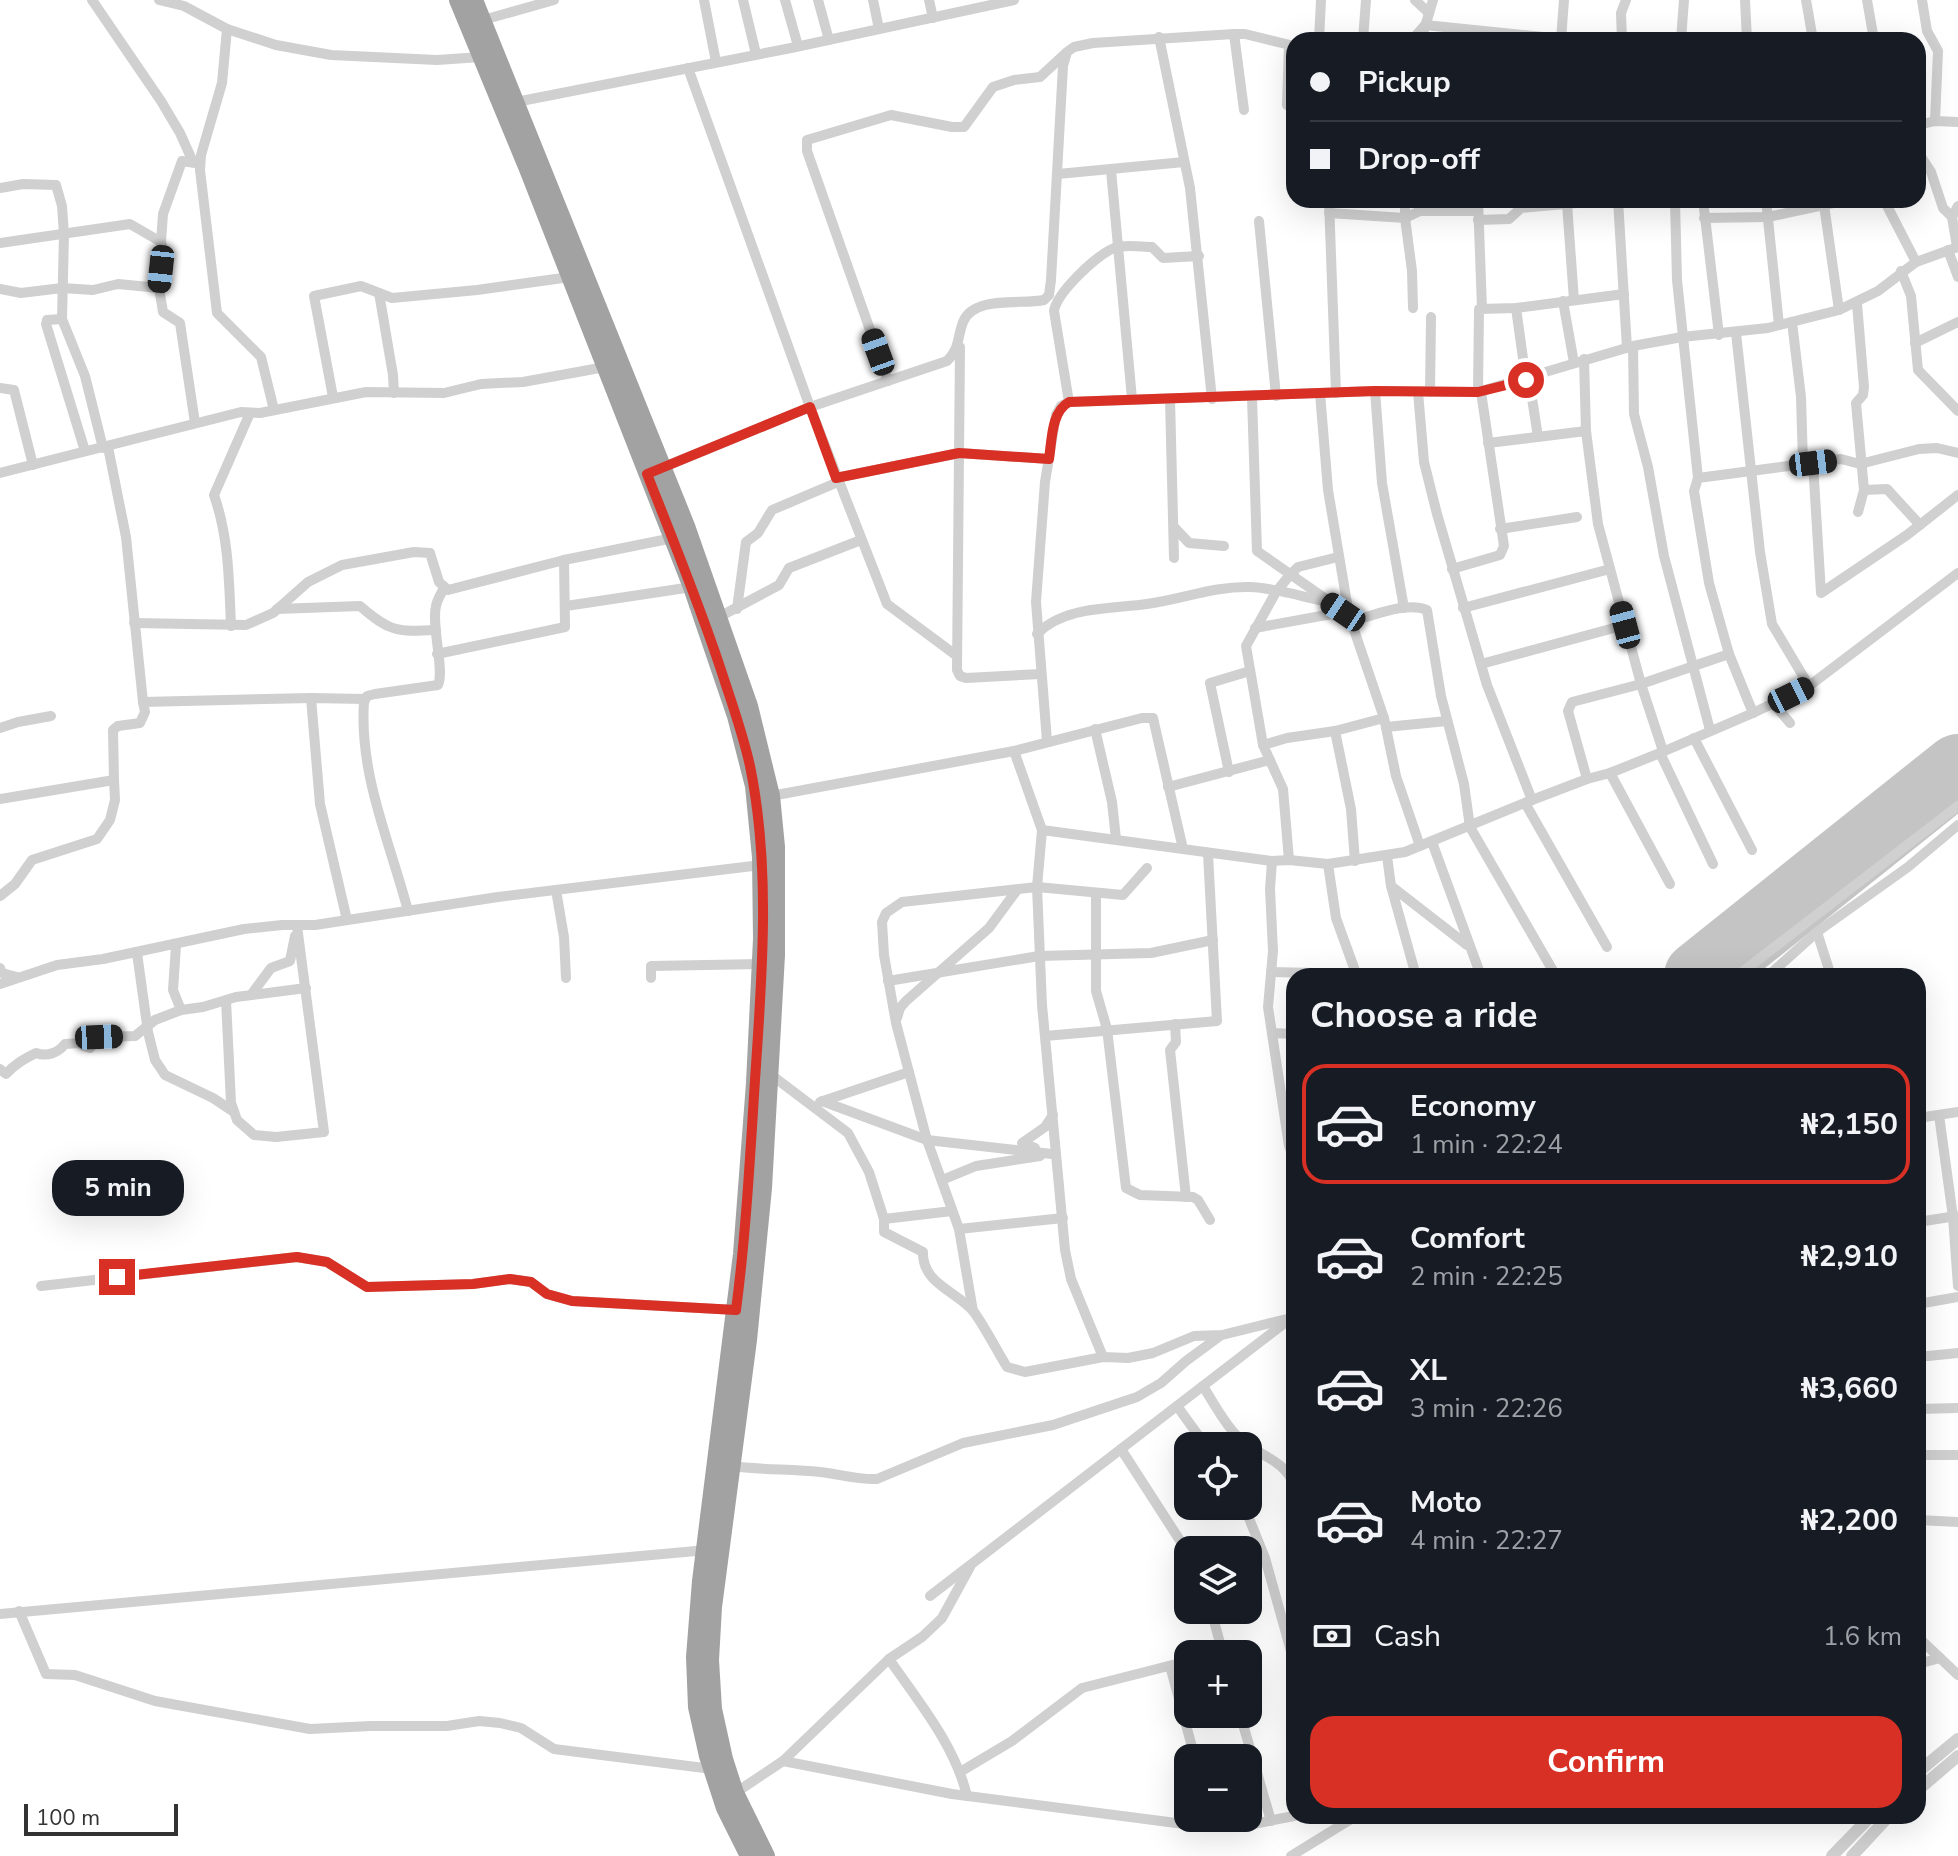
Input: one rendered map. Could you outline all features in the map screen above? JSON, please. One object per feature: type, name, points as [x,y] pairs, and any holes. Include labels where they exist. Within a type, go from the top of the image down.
[{"type":"highway","points":[[458,0],[605,367],[719,617],[757,732],[771,796],[777,884],[770,1074],[758,1242],[731,1466],[697,1628],[695,1682],[697,1707],[712,1769],[725,1808],[749,1856]]},
{"type":"highway","points":[[474,0],[516,102],[655,471],[673,538],[744,740],[757,807],[761,865],[761,964],[747,1199],[713,1550],[711,1684],[718,1735],[735,1793],[766,1856]]},
{"type":"street","points":[[92,0],[161,101],[196,163],[217,313],[261,357],[274,410]]},
{"type":"street","points":[[159,0],[184,6],[227,29],[276,45],[331,55],[437,60],[481,57]]},
{"type":"street","points":[[483,20],[554,0]]},
{"type":"street","points":[[704,0],[716,62]]},
{"type":"street","points":[[743,0],[756,54]]},
{"type":"street","points":[[785,0],[798,46]]},
{"type":"street","points":[[818,0],[829,40]]},
{"type":"street","points":[[873,0],[879,29]]},
{"type":"street","points":[[929,0],[933,18]]},
{"type":"street","points":[[516,102],[1014,0]]},
{"type":"street","points":[[1319,32],[1321,0]]},
{"type":"street","points":[[1364,32],[1366,0]]},
{"type":"street","points":[[1415,0],[1429,13]]},
{"type":"street","points":[[1423,32],[1433,0]]},
{"type":"street","points":[[1564,0],[1565,32]]},
{"type":"street","points":[[1622,32],[1621,13],[1626,0]]},
{"type":"street","points":[[1682,32],[1684,0]]},
{"type":"street","points":[[1745,0],[1747,32]]},
{"type":"street","points":[[1806,0],[1812,32]]},
{"type":"street","points":[[1867,0],[1873,32]]},
{"type":"street","points":[[1922,0],[1927,31],[1938,51],[1935,121]]},
{"type":"street","points":[[1425,25],[1459,32]]},
{"type":"street","points":[[1419,32],[1425,25]]},
{"type":"street","points":[[196,163],[222,83],[227,29]]},
{"type":"street","points":[[1234,34],[1244,110]]},
{"type":"street","points":[[888,381],[807,151],[807,140],[891,115],[964,127],[993,87],[1014,80],[1040,77],[1074,47],[1093,43],[1245,34],[1286,44]]},
{"type":"street","points":[[1159,37],[1199,256],[1212,399]]},
{"type":"street","points":[[1040,674],[966,678],[960,676],[957,670],[960,344],[964,321],[970,312],[985,305],[1044,300],[1049,295],[1063,66],[1067,52]]},
{"type":"street","points":[[688,68],[837,480],[887,604],[957,656]]},
{"type":"street","points":[[1926,123],[1958,122]]},
{"type":"street","points":[[195,423],[180,323],[163,312],[159,288],[163,214],[182,161],[196,163]]},
{"type":"street","points":[[1058,174],[1184,162]]},
{"type":"street","points":[[1926,164],[1943,208],[1952,217]]},
{"type":"street","points":[[1111,170],[1132,399]]},
{"type":"street","points":[[0,188],[23,184],[56,185],[62,206],[62,319],[85,376],[106,447],[126,537],[145,712],[140,723],[118,726],[113,730],[115,800],[110,820],[97,839],[32,860],[15,884],[0,896]]},
{"type":"street","points":[[1958,206],[1952,217],[1958,277]]},
{"type":"street","points":[[1329,208],[1336,393]]},
{"type":"street","points":[[1405,208],[1413,308]]},
{"type":"street","points":[[1329,213],[1405,218],[1420,211],[1478,210],[1509,219],[1521,208]]},
{"type":"street","points":[[1567,208],[1568,301],[1579,361],[1598,524],[1661,752],[1713,864]]},
{"type":"street","points":[[1619,208],[1634,414],[1648,467],[1664,556],[1710,730]]},
{"type":"street","points":[[1675,208],[1677,280],[1698,478],[1694,491],[1709,583],[1729,654],[1753,713]]},
{"type":"street","points":[[1703,208],[1719,335]]},
{"type":"street","points":[[1767,208],[1779,325]]},
{"type":"street","points":[[1704,218],[1768,217],[1805,208]]},
{"type":"street","points":[[1826,208],[1839,310]]},
{"type":"street","points":[[1888,208],[1916,262]]},
{"type":"street","points":[[1478,210],[1482,308]]},
{"type":"street","points":[[1259,221],[1276,396]]},
{"type":"street","points":[[0,243],[130,224],[161,242]]},
{"type":"street","points":[[1069,402],[1055,304],[1057,299],[1100,256],[1118,246],[1152,247],[1163,258],[1199,256]]},
{"type":"street","points":[[1047,741],[1036,602],[1049,459],[1056,415],[1061,406],[1069,402],[1132,399],[1212,399],[1375,391],[1480,392],[1630,347],[1682,337],[1736,333],[1839,310],[1857,304],[1878,291],[1916,262],[1955,248]]},
{"type":"street","points":[[1901,271],[1911,296],[1918,370],[1958,411]]},
{"type":"street","points":[[333,397],[314,296],[361,286],[392,298],[570,277]]},
{"type":"street","points":[[0,289],[21,293],[62,288],[93,290],[118,284],[159,288]]},
{"type":"street","points":[[379,293],[394,393]]},
{"type":"street","points":[[1452,569],[1500,555],[1504,546],[1480,392],[1477,312],[1482,308],[1516,308],[1624,294]]},
{"type":"street","points":[[1857,304],[1864,387],[1863,395],[1856,403],[1864,490],[1858,512]]},
{"type":"street","points":[[1516,308],[1538,437]]},
{"type":"street","points":[[1431,317],[1424,392],[1424,462],[1452,569],[1528,801],[1607,947]]},
{"type":"street","points":[[62,319],[47,320],[46,324],[85,451]]},
{"type":"street","points":[[1792,322],[1821,593],[1958,495]]},
{"type":"street","points":[[1915,343],[1958,322]]},
{"type":"street","points":[[1736,333],[1760,552],[1772,624],[1809,686]]},
{"type":"street","points":[[655,471],[810,407],[947,361],[960,344]]},
{"type":"street","points":[[0,473],[241,412],[274,410],[366,392],[444,393],[481,384],[523,382],[605,367]]},
{"type":"street","points":[[0,388],[14,390],[33,465]]},
{"type":"street","points":[[1375,391],[1382,483],[1404,608]]},
{"type":"street","points":[[1320,393],[1328,490],[1348,616],[1385,723],[1396,776],[1420,846]]},
{"type":"street","points":[[1252,397],[1255,546],[1262,557],[1348,616]]},
{"type":"street","points":[[1170,399],[1174,558]]},
{"type":"street","points":[[231,626],[228,560],[222,518],[214,495],[250,413]]},
{"type":"street","points":[[1488,443],[1586,431]]},
{"type":"street","points":[[1698,478],[1841,459],[1860,464],[1919,449],[1937,448],[1958,453]]},
{"type":"street","points":[[737,609],[746,542],[758,533],[772,510],[837,480],[959,453],[1049,459]]},
{"type":"street","points":[[1864,490],[1887,489],[1920,525]]},
{"type":"street","points":[[1500,529],[1577,517]]},
{"type":"street","points":[[1173,525],[1189,543],[1224,546]]},
{"type":"street","points":[[134,623],[231,626],[259,620],[308,582],[342,565],[414,552],[430,553],[439,582],[448,590],[564,560],[673,538]]},
{"type":"street","points":[[719,617],[779,585],[789,568],[861,540]]},
{"type":"street","points":[[1289,860],[1283,789],[1263,745],[1246,646],[1276,592],[1298,567],[1338,557]]},
{"type":"street","points":[[437,654],[565,627],[564,560]]},
{"type":"street","points":[[1463,608],[1610,569]]},
{"type":"street","points":[[1042,830],[1272,861],[1328,864],[1387,856],[1432,842],[1528,801],[1610,773],[1809,686],[1958,573]]},
{"type":"street","points":[[566,606],[692,587]]},
{"type":"street","points":[[1037,634],[1048,624],[1079,613],[1149,604],[1222,587],[1254,587],[1328,602]]},
{"type":"street","points":[[143,702],[365,699],[375,694],[438,685],[441,679],[435,607],[444,588]]},
{"type":"street","points":[[277,609],[360,606],[383,626],[404,632],[436,630]]},
{"type":"street","points":[[1253,629],[1404,608],[1427,610],[1441,696],[1464,784],[1470,827],[1551,968]]},
{"type":"street","points":[[1481,664],[1625,625]]},
{"type":"street","points":[[1587,779],[1569,706],[1572,702],[1694,668],[1729,654]]},
{"type":"street","points":[[1229,772],[1210,683],[1250,671]]},
{"type":"street","points":[[311,698],[320,804],[347,920]]},
{"type":"street","points":[[365,699],[365,746],[373,799],[391,848],[408,911]]},
{"type":"street","points":[[1773,703],[1790,723]]},
{"type":"street","points":[[0,728],[51,716]]},
{"type":"street","points":[[771,796],[1014,751],[1095,729],[1153,718],[1183,849]]},
{"type":"street","points":[[1263,745],[1287,738],[1385,723],[1447,721]]},
{"type":"street","points":[[1095,729],[1112,802],[1116,839]]},
{"type":"street","points":[[1335,731],[1351,809],[1355,861]]},
{"type":"street","points":[[1694,738],[1752,850]]},
{"type":"street","points":[[1014,751],[1042,830],[1037,887],[1039,956],[1055,1154],[1071,1279],[1103,1357]]},
{"type":"street","points":[[1168,787],[1270,760]]},
{"type":"street","points":[[1610,773],[1670,884]]},
{"type":"street","points":[[0,799],[114,780]]},
{"type":"street","points":[[1747,968],[1958,806]]},
{"type":"street","points":[[1777,968],[1817,932],[1908,867],[1958,825]]},
{"type":"street","points":[[1432,842],[1478,968]]},
{"type":"street","points":[[1045,1036],[1217,1021],[1208,854]]},
{"type":"street","points":[[1387,856],[1391,886],[1414,968]]},
{"type":"street","points":[[1272,861],[1268,1007],[1286,1126]]},
{"type":"street","points":[[1328,864],[1336,918],[1354,968]]},
{"type":"street","points":[[0,984],[57,965],[176,946],[244,929],[347,920],[761,865]]},
{"type":"street","points":[[973,1311],[959,1229],[927,1140],[896,1023],[882,922],[886,913],[902,902],[1037,887],[1123,895],[1147,868]]},
{"type":"street","points":[[1391,886],[1469,947]]},
{"type":"street","points":[[556,890],[564,937],[566,978]]},
{"type":"street","points":[[896,1023],[900,1008],[989,928],[1017,890]]},
{"type":"street","points":[[1096,894],[1096,991],[1107,1029],[1126,1188],[1140,1195],[1198,1200],[1210,1220]]},
{"type":"street","points":[[226,1000],[231,1103],[237,1120],[254,1135],[276,1137],[324,1132],[297,926]]},
{"type":"street","points":[[251,995],[271,968],[290,961],[297,926]]},
{"type":"street","points":[[1817,932],[1828,968]]},
{"type":"street","points":[[888,981],[1039,956],[1151,953],[1178,950],[1213,940]]},
{"type":"street","points":[[176,946],[173,990],[181,1010]]},
{"type":"street","points":[[137,953],[147,1027],[155,1060],[165,1075],[213,1098],[234,1112]]},
{"type":"street","points":[[651,978],[651,966],[761,964]]},
{"type":"street","points":[[0,968],[2,973],[17,977]]},
{"type":"street","points":[[1271,972],[1286,973]]},
{"type":"street","points":[[0,1069],[6,1074],[16,1064],[36,1053],[44,1056],[57,1052],[65,1044],[80,1043],[90,1048],[99,1037],[135,1036],[155,1020],[181,1010],[251,995],[306,988]]},
{"type":"street","points":[[1175,1024],[1176,1042],[1170,1050],[1186,1197]]},
{"type":"street","points":[[1272,1033],[1286,1034]]},
{"type":"street","points":[[817,1103],[909,1072]]},
{"type":"street","points":[[770,1074],[817,1103],[848,1133],[869,1172],[884,1219],[884,1232],[923,1252],[924,1267],[933,1279],[973,1311],[1007,1367],[1025,1372],[1103,1357],[1128,1358],[1153,1353],[1194,1336],[1222,1335],[1286,1321]]},
{"type":"street","points":[[817,1103],[927,1140],[1055,1154]]},
{"type":"street","points":[[1926,1117],[1958,1112]]},
{"type":"street","points":[[1053,1115],[1045,1127],[1022,1143],[1055,1154]]},
{"type":"street","points":[[1939,1115],[1955,1216],[1958,1286]]},
{"type":"street","points":[[942,1180],[976,1166],[1055,1154]]},
{"type":"street","points":[[884,1219],[952,1211]]},
{"type":"street","points":[[1926,1221],[1955,1216]]},
{"type":"street","points":[[959,1229],[1063,1218]]},
{"type":"street","points":[[41,1286],[297,1257],[327,1262],[367,1287],[473,1284],[510,1279],[531,1282],[547,1294],[572,1301],[736,1310]]},
{"type":"street","points":[[1926,1303],[1958,1297]]},
{"type":"street","points":[[930,1596],[1286,1324]]},
{"type":"street","points":[[731,1466],[877,1479],[963,1443],[1053,1425],[1137,1397],[1161,1383],[1222,1335]]},
{"type":"street","points":[[1926,1356],[1958,1353]]},
{"type":"street","points":[[1203,1386],[1234,1434],[1286,1468]]},
{"type":"street","points":[[1177,1406],[1196,1432]]},
{"type":"street","points":[[1926,1409],[1958,1408]]},
{"type":"street","points":[[1121,1449],[1177,1536]]},
{"type":"street","points":[[1926,1455],[1958,1455]]},
{"type":"street","points":[[1250,1520],[1265,1558],[1286,1633]]},
{"type":"street","points":[[1926,1520],[1958,1522]]},
{"type":"street","points":[[0,1614],[713,1550]]},
{"type":"street","points":[[735,1793],[783,1761],[889,1659],[922,1637],[942,1618],[972,1564]]},
{"type":"street","points":[[19,1611],[46,1674],[75,1675],[177,1706],[317,1730],[447,1726],[479,1721],[500,1723],[521,1728],[554,1749],[712,1769]]},
{"type":"street","points":[[1926,1645],[1957,1673]]},
{"type":"street","points":[[1957,1673],[1958,1657]]},
{"type":"street","points":[[1926,1662],[1940,1658]]},
{"type":"street","points":[[889,1659],[938,1732],[960,1772],[967,1796]]},
{"type":"street","points":[[960,1772],[1012,1741],[1082,1688],[1174,1665]]},
{"type":"street","points":[[1170,1666],[1192,1744]]},
{"type":"street","points":[[1244,1728],[1271,1821]]},
{"type":"street","points":[[1926,1765],[1958,1739]]},
{"type":"street","points":[[1926,1783],[1958,1756]]},
{"type":"street","points":[[783,1761],[967,1796],[1174,1818]]},
{"type":"street","points":[[1262,1823],[1286,1818]]},
{"type":"street","points":[[1291,1856],[1333,1824]]},
{"type":"street","points":[[1832,1856],[1863,1824]]},
{"type":"street","points":[[1852,1856],[1882,1824]]},
{"type":"runway","points":[[1709,968],[1958,769]]},
{"type":"route","points":[[117,1277],[297,1257],[327,1262],[367,1287],[473,1284],[510,1279],[531,1282],[547,1294],[572,1301],[736,1310],[760,1006],[759,827],[744,740],[713,646],[647,474],[810,407],[836,478],[959,453],[1049,459],[1056,415],[1061,406],[1069,402],[1375,391],[1478,392],[1526,380]]}]
